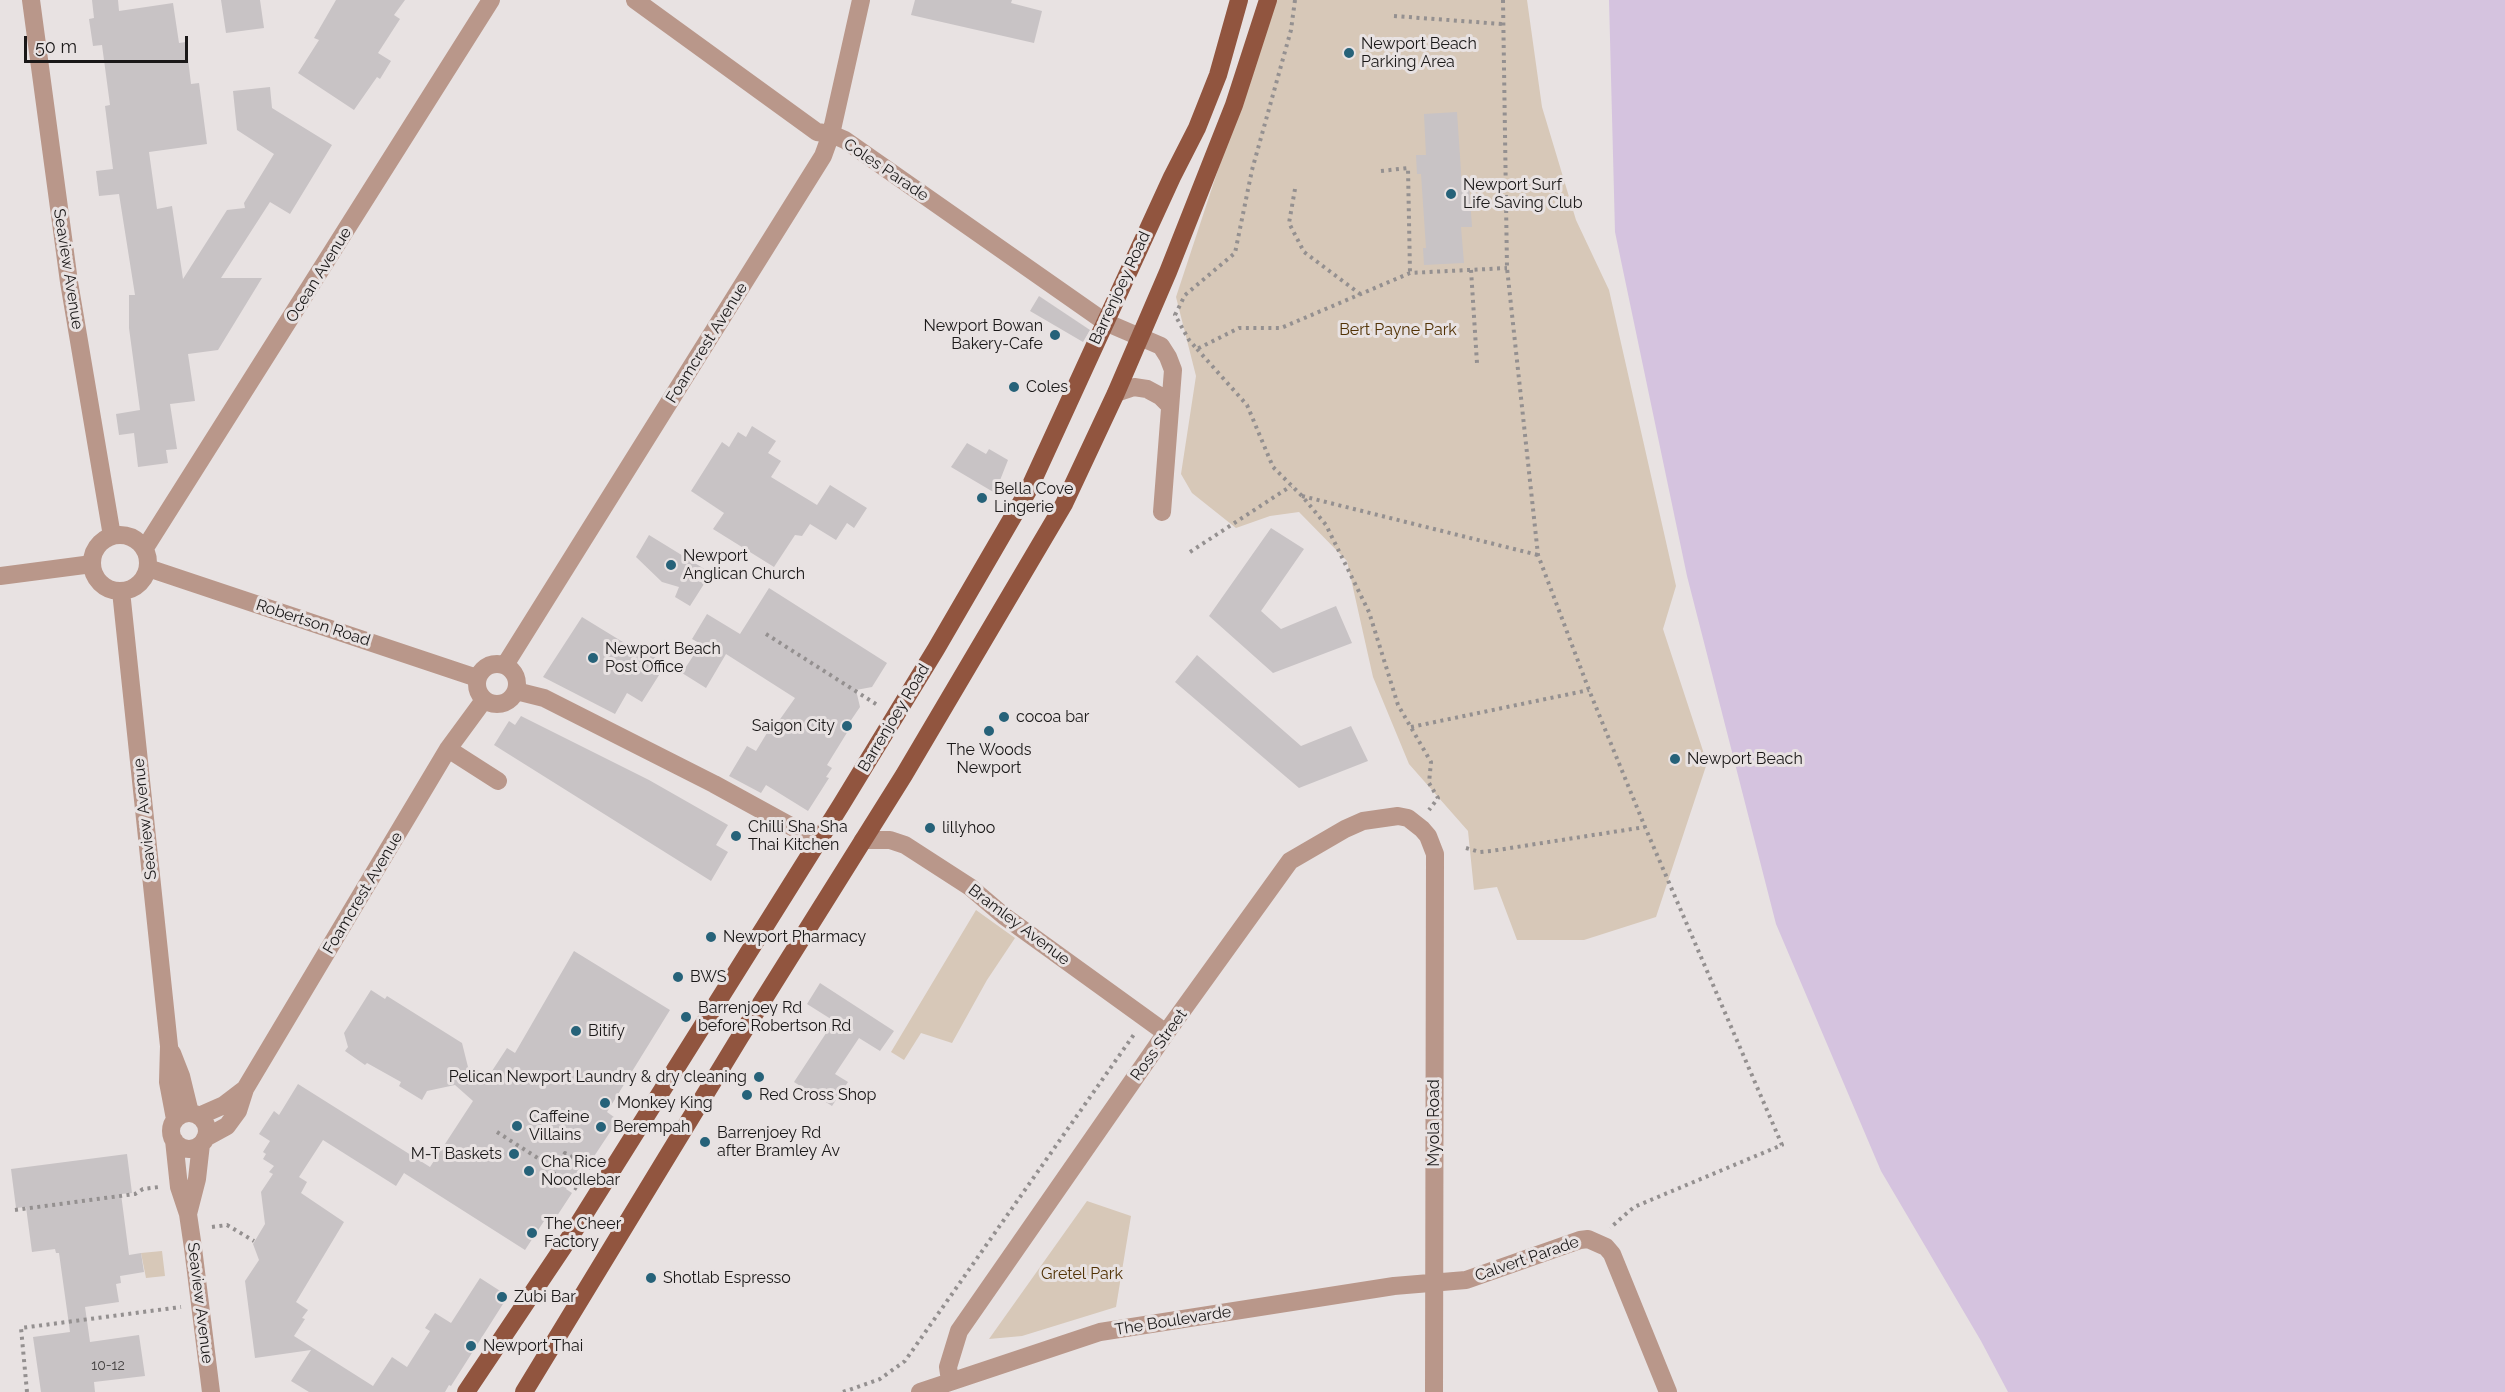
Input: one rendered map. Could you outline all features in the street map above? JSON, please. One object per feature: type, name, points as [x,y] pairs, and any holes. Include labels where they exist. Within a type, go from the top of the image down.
[{"type":"main road","name":"Barrenjoey Road","points":[[466,1392],[572,1234],[816,844],[919,678],[1029,489],[1197,128],[1218,75],[1239,0]]},
{"type":"main road","points":[[524,1392],[863,840],[1064,504],[1141,336],[1234,105],[1268,0]]},
{"type":"street","name":"Seaview Avenue","points":[[31,0],[69,282],[112,536]]},
{"type":"street","name":"Ocean Avenue","points":[[145,548],[491,0]]},
{"type":"street","name":"Coles Parade","points":[[635,0],[817,132],[831,134],[844,140],[1105,322],[1161,346],[1173,370],[1162,512]]},
{"type":"street","name":"Foamcrest Avenue","points":[[505,665],[823,156],[831,134],[861,0]]},
{"type":"street","points":[[1116,393],[1134,387],[1147,389],[1160,396],[1170,406]]},
{"type":"street","points":[[125,535],[135,539],[145,548],[148,568],[138,585],[120,591],[109,589],[100,583],[94,574],[92,564],[97,547],[112,536],[125,535]]},
{"type":"street","points":[[0,576],[92,564]]},
{"type":"street","name":"Robertson Road","points":[[148,568],[477,678]]},
{"type":"street","name":"Seaview Avenue","points":[[120,591],[169,1046],[182,1076],[188,1116]]},
{"type":"street","points":[[493,664],[505,665],[516,675],[516,691],[504,703],[498,704],[484,700],[477,690],[477,678],[485,668],[493,664]]},
{"type":"street","points":[[516,691],[544,698],[714,784],[796,830],[816,844]]},
{"type":"street","name":"Foamcrest Avenue","points":[[203,1141],[227,1126],[238,1111],[245,1089],[448,749],[484,700]]},
{"type":"street","points":[[448,749],[498,781]]},
{"type":"street","name":"Ross Street","points":[[950,1381],[948,1366],[959,1331],[1166,1033],[1290,861],[1345,829],[1364,821],[1398,816],[1415,822]]},
{"type":"street","name":"Myola Road","points":[[1415,822],[1428,836],[1435,855],[1434,1392]]},
{"type":"street","name":"Bramley Avenue","points":[[863,840],[890,840],[905,845],[970,887],[1004,916],[1166,1033]]},
{"type":"street","name":"Foamcrest Avenue","points":[[188,1116],[224,1105],[245,1089]]},
{"type":"street","points":[[188,1116],[207,1128],[203,1141],[186,1149],[174,1140],[171,1130],[188,1116]]},
{"type":"street","name":"Seaview Avenue","points":[[174,1140],[179,1187],[188,1214],[211,1392]]},
{"type":"street","name":"Seaview Avenue","points":[[188,1214],[203,1141]]},
{"type":"street","name":"Calvert Parade","points":[[1433,1283],[1466,1280],[1580,1240],[1596,1241],[1612,1254],[1668,1392]]},
{"type":"street","name":"The Boulevarde","points":[[920,1392],[1100,1332],[1394,1286],[1433,1283]]},
{"type":"path","points":[[1295,0],[1291,30],[1252,170],[1235,253],[1185,295],[1175,315],[1189,340],[1247,405],[1273,467],[1302,496],[1326,525],[1369,612],[1398,705],[1431,762],[1429,783],[1438,798],[1432,808],[1415,822]]},
{"type":"path","points":[[1503,0],[1507,268],[1538,555],[1589,690],[1645,827],[1782,1144],[1634,1207],[1596,1241]]},
{"type":"path","points":[[1394,16],[1502,24]]},
{"type":"path","points":[[1382,171],[1408,168],[1410,273]]},
{"type":"path","points":[[1295,189],[1289,223],[1304,252],[1360,294]]},
{"type":"path","points":[[1197,349],[1239,328],[1281,328],[1410,273],[1507,268]]},
{"type":"path","points":[[1471,270],[1477,363]]},
{"type":"path","points":[[1190,552],[1291,486]]},
{"type":"path","points":[[1302,496],[1538,555]]},
{"type":"path","points":[[766,634],[880,706]]},
{"type":"path","points":[[1411,727],[1589,690]]},
{"type":"path","points":[[1466,848],[1480,852],[1491,851],[1645,827]]},
{"type":"path","points":[[843,1392],[879,1379],[905,1361],[1140,1025]]},
{"type":"path","points":[[497,1132],[555,1169]]},
{"type":"path","points":[[578,1190],[552,1175],[565,1153],[592,1168]]},
{"type":"path","points":[[15,1210],[135,1194],[143,1189],[169,1186]]},
{"type":"path","points":[[212,1227],[226,1225],[254,1242]]},
{"type":"path","points":[[27,1392],[21,1328],[199,1305]]},
{"type":"green space","name":"Bert Payne Park","points":[[1274,0],[1527,0],[1542,107],[1576,220],[1609,290],[1676,586],[1663,629],[1707,763],[1656,917],[1584,940],[1517,940],[1497,887],[1474,890],[1468,831],[1409,764],[1373,677],[1347,561],[1299,512],[1270,516],[1236,528],[1192,493],[1181,474],[1196,376],[1176,297]]},
{"type":"green space","points":[[976,910],[1015,938],[987,980],[952,1043],[921,1033],[904,1060],[891,1052]]},
{"type":"green space","name":"Gretel Park","points":[[1087,1201],[1131,1216],[1116,1307],[1022,1336],[989,1339]]},
{"type":"green space","points":[[162,1251],[165,1276],[146,1278],[141,1253]]},
{"type":"shaded area","points":[[1609,0],[2505,0],[2505,1392],[2008,1392],[1981,1341],[1881,1171],[1776,924],[1687,576],[1615,232]]},
{"type":"building","points":[[92,0],[118,0],[119,11],[173,3],[179,43],[186,42],[191,84],[199,83],[207,144],[149,152],[157,209],[172,206],[183,279],[227,210],[245,208],[244,203],[274,154],[237,130],[233,91],[270,87],[272,108],[332,145],[290,214],[270,202],[221,278],[262,278],[218,350],[188,354],[195,401],[170,404],[177,449],[166,450],[168,463],[138,467],[134,433],[119,435],[116,414],[140,410],[129,328],[129,295],[135,295],[119,194],[99,196],[96,171],[113,169],[105,106],[110,105],[102,45],[93,46],[89,19],[94,18]]},
{"type":"building","points":[[221,0],[260,0],[264,28],[226,33]]},
{"type":"building","points":[[336,0],[405,0],[394,15],[400,19],[378,53],[391,61],[380,79],[377,77],[354,110],[298,73],[319,40],[314,38]]},
{"type":"building","points":[[915,0],[1012,0],[1011,3],[1042,11],[1034,43],[911,15]]},
{"type":"building","name":"Newport Surf Life Saving Club","points":[[1457,112],[1462,186],[1469,185],[1472,227],[1461,227],[1464,263],[1424,265],[1423,248],[1426,248],[1421,174],[1417,174],[1416,155],[1426,155],[1424,114]]},
{"type":"building","points":[[1039,296],[1090,330],[1083,342],[1030,311]]},
{"type":"building","points":[[752,426],[776,441],[768,453],[781,461],[771,477],[817,505],[830,485],[867,508],[854,528],[847,523],[836,540],[810,524],[802,536],[795,535],[774,567],[713,529],[724,513],[691,491],[722,442],[729,447],[738,432],[746,437]]},
{"type":"building","points":[[967,443],[986,454],[989,449],[1008,460],[995,493],[951,467]]},
{"type":"building","points":[[1271,528],[1304,549],[1261,611],[1281,629],[1336,606],[1352,643],[1273,673],[1209,616]]},
{"type":"building","name":"Newport Anglican Church","points":[[649,535],[711,573],[690,606],[675,597],[679,587],[662,582],[636,557]]},
{"type":"building","points":[[769,588],[887,663],[872,687],[856,690],[860,707],[845,729],[848,731],[827,765],[832,768],[826,777],[829,778],[808,811],[766,785],[761,793],[729,776],[747,746],[756,751],[767,733],[771,732],[795,698],[726,654],[706,688],[682,673],[701,644],[692,639],[707,614],[740,634]]},
{"type":"building","points":[[582,617],[649,658],[651,655],[666,664],[642,702],[627,693],[615,714],[543,677]]},
{"type":"building","points":[[1197,655],[1301,746],[1351,726],[1368,761],[1299,788],[1175,682]]},
{"type":"building","points":[[521,716],[649,780],[728,825],[716,845],[728,852],[711,881],[494,745],[509,721],[515,725]]},
{"type":"building","points":[[574,951],[670,1010],[607,1112],[618,1120],[589,1164],[585,1160],[566,1189],[572,1193],[555,1219],[548,1215],[525,1250],[404,1173],[396,1186],[323,1140],[299,1177],[307,1182],[301,1193],[344,1222],[296,1302],[308,1310],[294,1336],[373,1386],[392,1357],[407,1367],[430,1331],[425,1328],[435,1313],[451,1323],[480,1278],[508,1296],[451,1386],[449,1385],[445,1392],[309,1392],[291,1381],[311,1350],[255,1358],[245,1281],[259,1260],[253,1244],[265,1224],[261,1192],[273,1174],[269,1172],[274,1166],[263,1159],[266,1154],[263,1152],[270,1141],[259,1134],[274,1111],[279,1115],[298,1084],[430,1167],[473,1101],[455,1085],[427,1091],[422,1100],[399,1086],[401,1082],[367,1063],[365,1065],[345,1051],[348,1047],[344,1033],[371,990],[385,999],[387,996],[462,1043],[468,1067],[490,1074],[507,1048],[515,1053]]},
{"type":"building","points":[[820,983],[894,1031],[880,1051],[859,1038],[835,1074],[848,1082],[832,1106],[794,1082],[834,1021],[807,1004]]},
{"type":"building","points":[[127,1154],[132,1193],[121,1194],[129,1255],[141,1253],[144,1272],[120,1276],[121,1283],[116,1284],[119,1302],[85,1307],[90,1342],[139,1335],[145,1376],[94,1382],[95,1392],[41,1392],[33,1337],[70,1332],[59,1253],[56,1253],[55,1249],[32,1252],[26,1207],[16,1208],[11,1169]]},
{"type":"place","name":"Newport Beach Parking Area","points":[[1349,53]]},
{"type":"place","name":"Newport Surf Life Saving Club","points":[[1451,194]]},
{"type":"place","name":"Newport Bowan Bakery-Cafe","points":[[1055,335]]},
{"type":"place","name":"Coles","points":[[1014,387]]},
{"type":"place","name":"Bella Cove Lingerie","points":[[982,498]]},
{"type":"place","name":"Newport Anglican Church","points":[[671,565]]},
{"type":"place","name":"Newport Beach Post Office","points":[[593,658]]},
{"type":"place","name":"cocoa bar","points":[[1004,717]]},
{"type":"place","name":"Saigon City","points":[[847,726]]},
{"type":"place","name":"The Woods Newport","points":[[989,731]]},
{"type":"place","name":"Newport Beach","points":[[1675,759]]},
{"type":"place","name":"lillyhoo","points":[[930,828]]},
{"type":"place","name":"Chilli Sha Sha Thai Kitchen","points":[[736,836]]},
{"type":"place","name":"Newport Pharmacy","points":[[711,937]]},
{"type":"place","name":"BWS","points":[[678,977]]},
{"type":"place","name":"Barrenjoey Rd before Robertson Rd","points":[[686,1017]]},
{"type":"place","name":"Bitify","points":[[576,1031]]},
{"type":"place","name":"Pelican Newport Laundry & dry cleaning","points":[[759,1077]]},
{"type":"place","name":"Red Cross Shop","points":[[747,1095]]},
{"type":"place","name":"Monkey King","points":[[605,1103]]},
{"type":"place","name":"Caffeine Villains","points":[[517,1126]]},
{"type":"place","name":"Berempah","points":[[601,1127]]},
{"type":"place","name":"Barrenjoey Rd after Bramley Av","points":[[705,1142]]},
{"type":"place","name":"M-T Baskets","points":[[514,1154]]},
{"type":"place","name":"Cha Rice Noodlebar","points":[[529,1171]]},
{"type":"place","name":"The Cheer Factory","points":[[532,1233]]},
{"type":"place","name":"Shotlab Espresso","points":[[651,1278]]},
{"type":"place","name":"Zubi Bar","points":[[502,1297]]},
{"type":"place","name":"Newport Thai","points":[[471,1346]]}]
